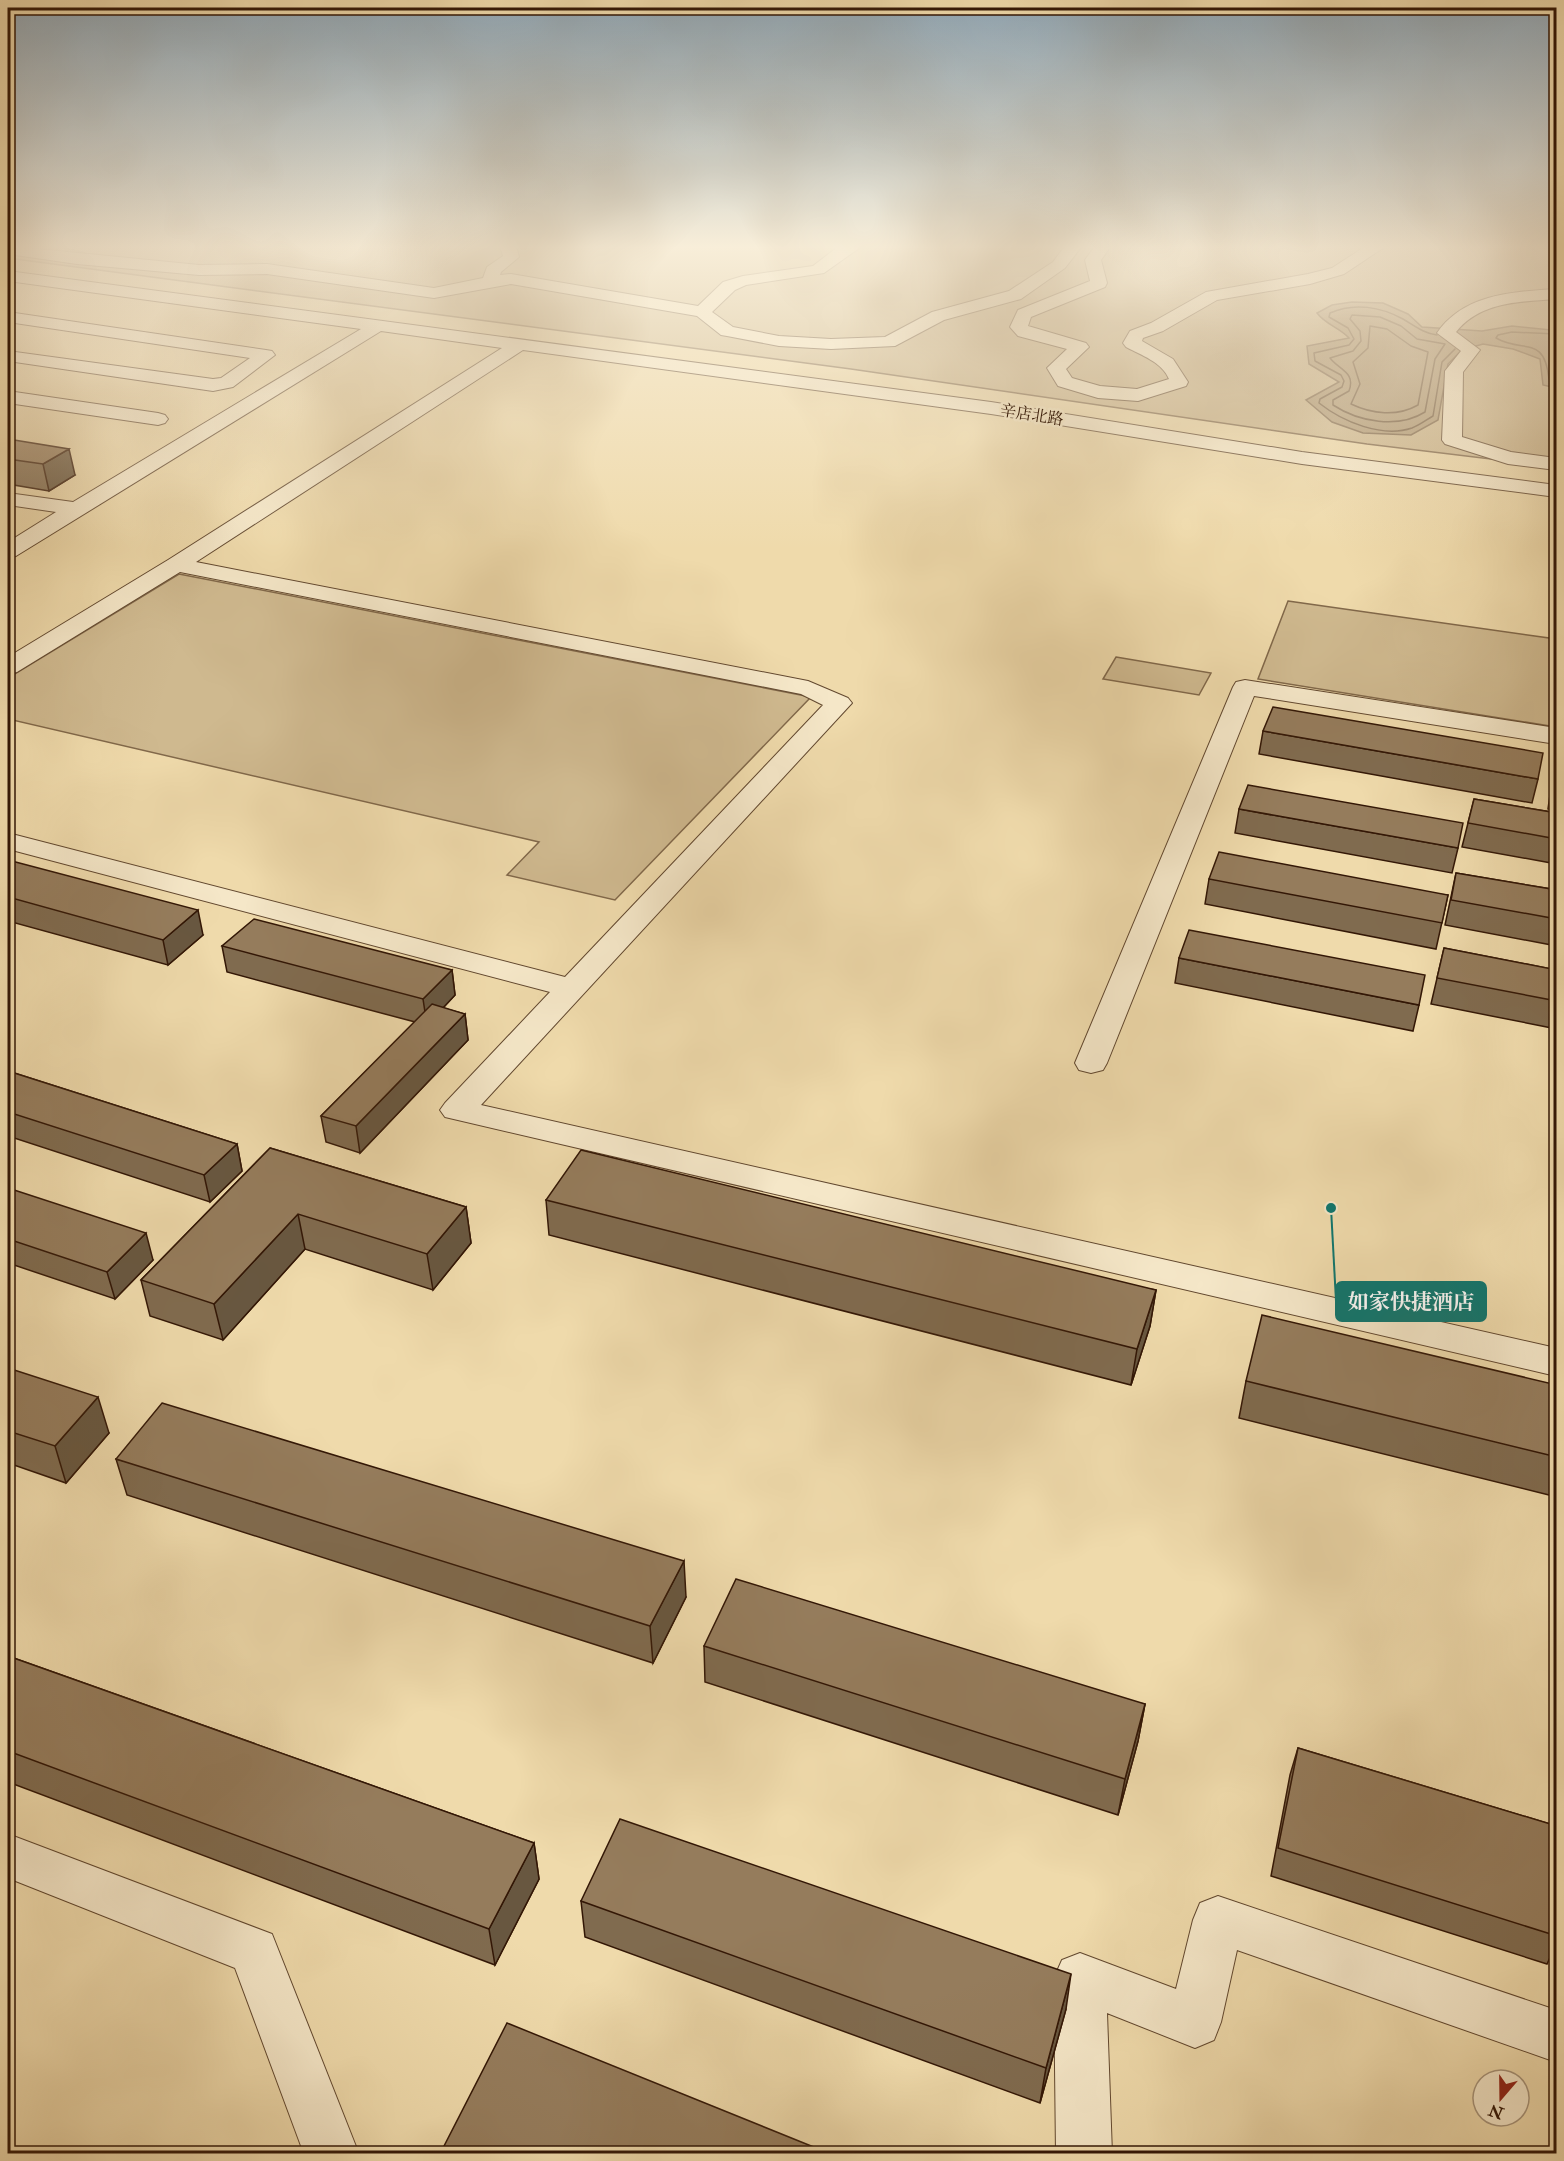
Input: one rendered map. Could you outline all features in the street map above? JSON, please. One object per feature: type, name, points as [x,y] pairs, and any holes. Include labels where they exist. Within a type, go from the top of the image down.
[{"type":"street","points":[[8,356],[213,385],[226,382],[266,355],[211,347]]},
{"type":"street","points":[[8,551],[342,347]]},
{"type":"street","points":[[8,667],[176,565],[516,347]]},
{"type":"street","name":"辛店北路","points":[[533,347],[991,408],[1302,458],[1557,491]]},
{"type":"street","points":[[1079,347],[1056,368],[1065,382],[1098,392],[1138,395],[1179,382],[1177,373],[1161,359],[1139,347]]},
{"type":"street","points":[[1466,347],[1471,350],[1454,371],[1452,440],[1508,459],[1557,464]]},
{"type":"street","points":[[8,397],[158,419]]},
{"type":"street","points":[[8,499],[76,509]]},
{"type":"street","points":[[176,565],[808,688],[839,703],[457,1110],[1557,1362]]},
{"type":"street","points":[[1091,1063],[1245,687],[1557,736]]},
{"type":"street","points":[[8,841],[571,988]]},
{"type":"street","points":[[8,1856],[254,1951],[332,2154]]},
{"type":"street","points":[[1084,2154],[1080,1978],[1195,2022],[1218,1920],[1557,2036]]},
{"type":"shaded area","points":[[683,347],[1556,347],[1556,467],[1367,444]]},
{"type":"shaded area","points":[[179,574],[811,697],[615,900],[507,875],[539,842],[8,719],[8,678]]},
{"type":"shaded area","points":[[1288,601],[1556,639],[1556,727],[1258,679]]},
{"type":"shaded area","points":[[1116,657],[1211,673],[1199,695],[1103,679]]},
{"type":"water","points":[[1307,347],[1473,347],[1462,350],[1448,364],[1438,420],[1411,435],[1363,433],[1332,422],[1306,400],[1339,382],[1309,364]]},
{"type":"water","points":[[1500,347],[1556,347],[1556,388],[1543,385],[1540,359]]},
{"type":"building","points":[[8,439],[69,449],[43,464],[8,459]]},
{"type":"building","points":[[1273,707],[1543,753],[1538,779],[1263,731]]},
{"type":"building","points":[[1557,765],[1557,794],[1553,793]]},
{"type":"building","points":[[1248,785],[1463,823],[1458,848],[1239,809]]},
{"type":"building","points":[[1474,799],[1557,813],[1557,839],[1468,823]]},
{"type":"building","points":[[1219,852],[1448,895],[1442,923],[1209,879]]},
{"type":"building","points":[[8,860],[198,910],[163,940],[8,897]]},
{"type":"building","points":[[1456,873],[1557,890],[1557,919],[1451,900]]},
{"type":"building","points":[[254,919],[452,970],[423,999],[222,946]]},
{"type":"building","points":[[1189,930],[1425,975],[1419,1005],[1179,958]]},
{"type":"building","points":[[1444,948],[1557,970],[1557,1001],[1437,978]]},
{"type":"building","points":[[432,1004],[465,1014],[356,1126],[321,1116]]},
{"type":"building","points":[[8,1071],[237,1144],[204,1175],[8,1112]]},
{"type":"building","points":[[270,1148],[466,1207],[427,1254],[298,1214],[214,1304],[141,1280]]},
{"type":"building","points":[[581,1150],[1156,1290],[1137,1349],[546,1200]]},
{"type":"building","points":[[8,1188],[146,1233],[107,1272],[8,1239]]},
{"type":"building","points":[[1262,1315],[1557,1385],[1557,1457],[1246,1381]]},
{"type":"building","points":[[8,1368],[98,1397],[55,1446],[8,1431]]},
{"type":"building","points":[[162,1403],[684,1561],[650,1626],[116,1459]]},
{"type":"building","points":[[736,1579],[1145,1704],[1125,1779],[704,1646]]},
{"type":"building","points":[[8,1656],[534,1843],[489,1929],[8,1751]]},
{"type":"building","points":[[1298,1748],[1557,1826],[1557,1936],[1278,1848]]},
{"type":"building","points":[[620,1819],[1071,1974],[1046,2068],[581,1901]]},
{"type":"building","points":[[507,2023],[831,2154],[445,2154],[441,2152]]},
{"type":"place","name":"如家快捷酒店","points":[[1331,1208]]}]
